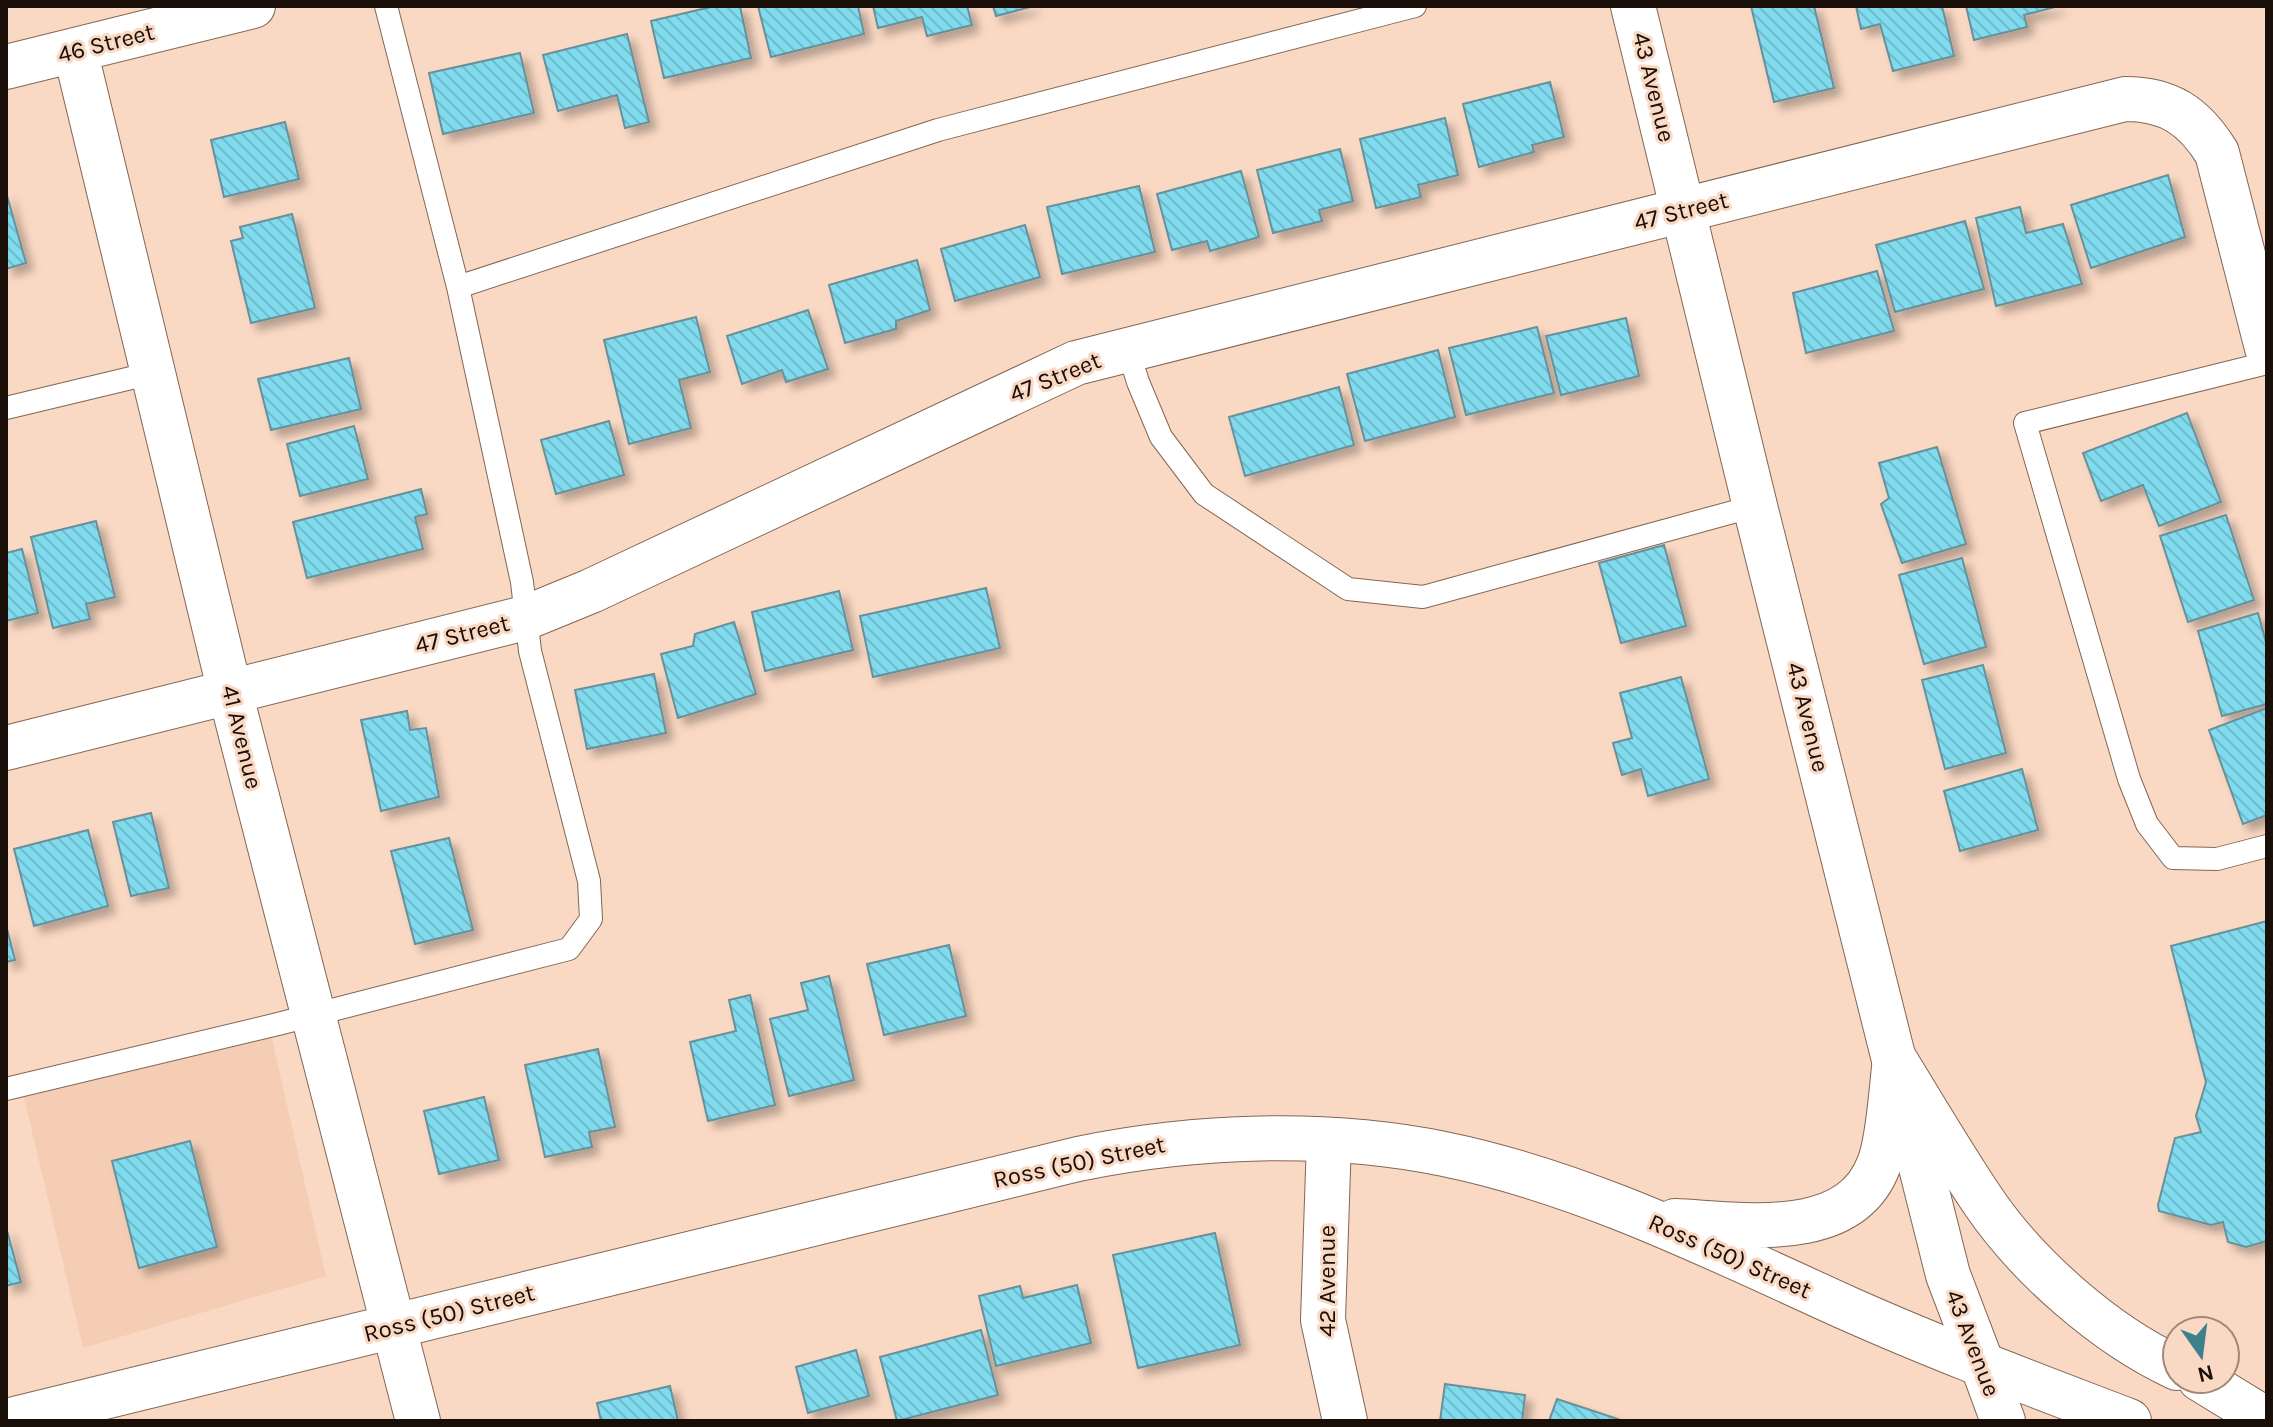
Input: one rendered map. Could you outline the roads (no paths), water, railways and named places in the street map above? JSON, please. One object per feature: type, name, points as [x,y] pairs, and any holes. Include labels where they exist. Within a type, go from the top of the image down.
[{"type":"street","name":"46 Street","points":[[6,67],[75,50],[197,13],[253,6]]},
{"type":"street","name":"43 Avenue","points":[[1633,6],[1948,1275],[2003,1421]]},
{"type":"street","name":"41 Avenue","points":[[75,50],[230,692],[418,1421]]},
{"type":"street","name":"47 Street","points":[[6,748],[525,618],[605,585],[1076,363],[2125,99],[2144,99],[2182,112],[2200,127],[2210,142],[2223,170],[2267,348]]},
{"type":"street","points":[[1653,1221],[1777,1225],[1810,1221],[1845,1207],[1862,1194],[1881,1160],[1895,1060]]},
{"type":"street","points":[[1895,1060],[1984,1202],[2025,1252],[2058,1286],[2121,1337],[2161,1359]]},
{"type":"street","name":"Ross (50) Street","points":[[6,1421],[1129,1148],[1169,1143],[1329,1140],[1442,1153],[1587,1196],[1653,1221],[1930,1345],[2129,1421]]},
{"type":"street","name":"42 Avenue","points":[[1329,1140],[1323,1320],[1345,1421]]},
{"type":"street","points":[[2226,1395],[2267,1420]]},
{"type":"lane","points":[[6,1089],[569,949],[591,919],[589,881],[530,651],[522,582],[458,287],[386,6]]},
{"type":"lane","points":[[458,287],[938,130],[1415,6]]},
{"type":"lane","points":[[1128,350],[1161,437],[1204,494],[1348,589],[1423,597],[1755,506]]},
{"type":"lane","points":[[2267,363],[2025,423],[2129,779],[2147,824],[2173,858],[2217,859],[2267,846]]},
{"type":"lane","points":[[6,408],[152,373]]}]
